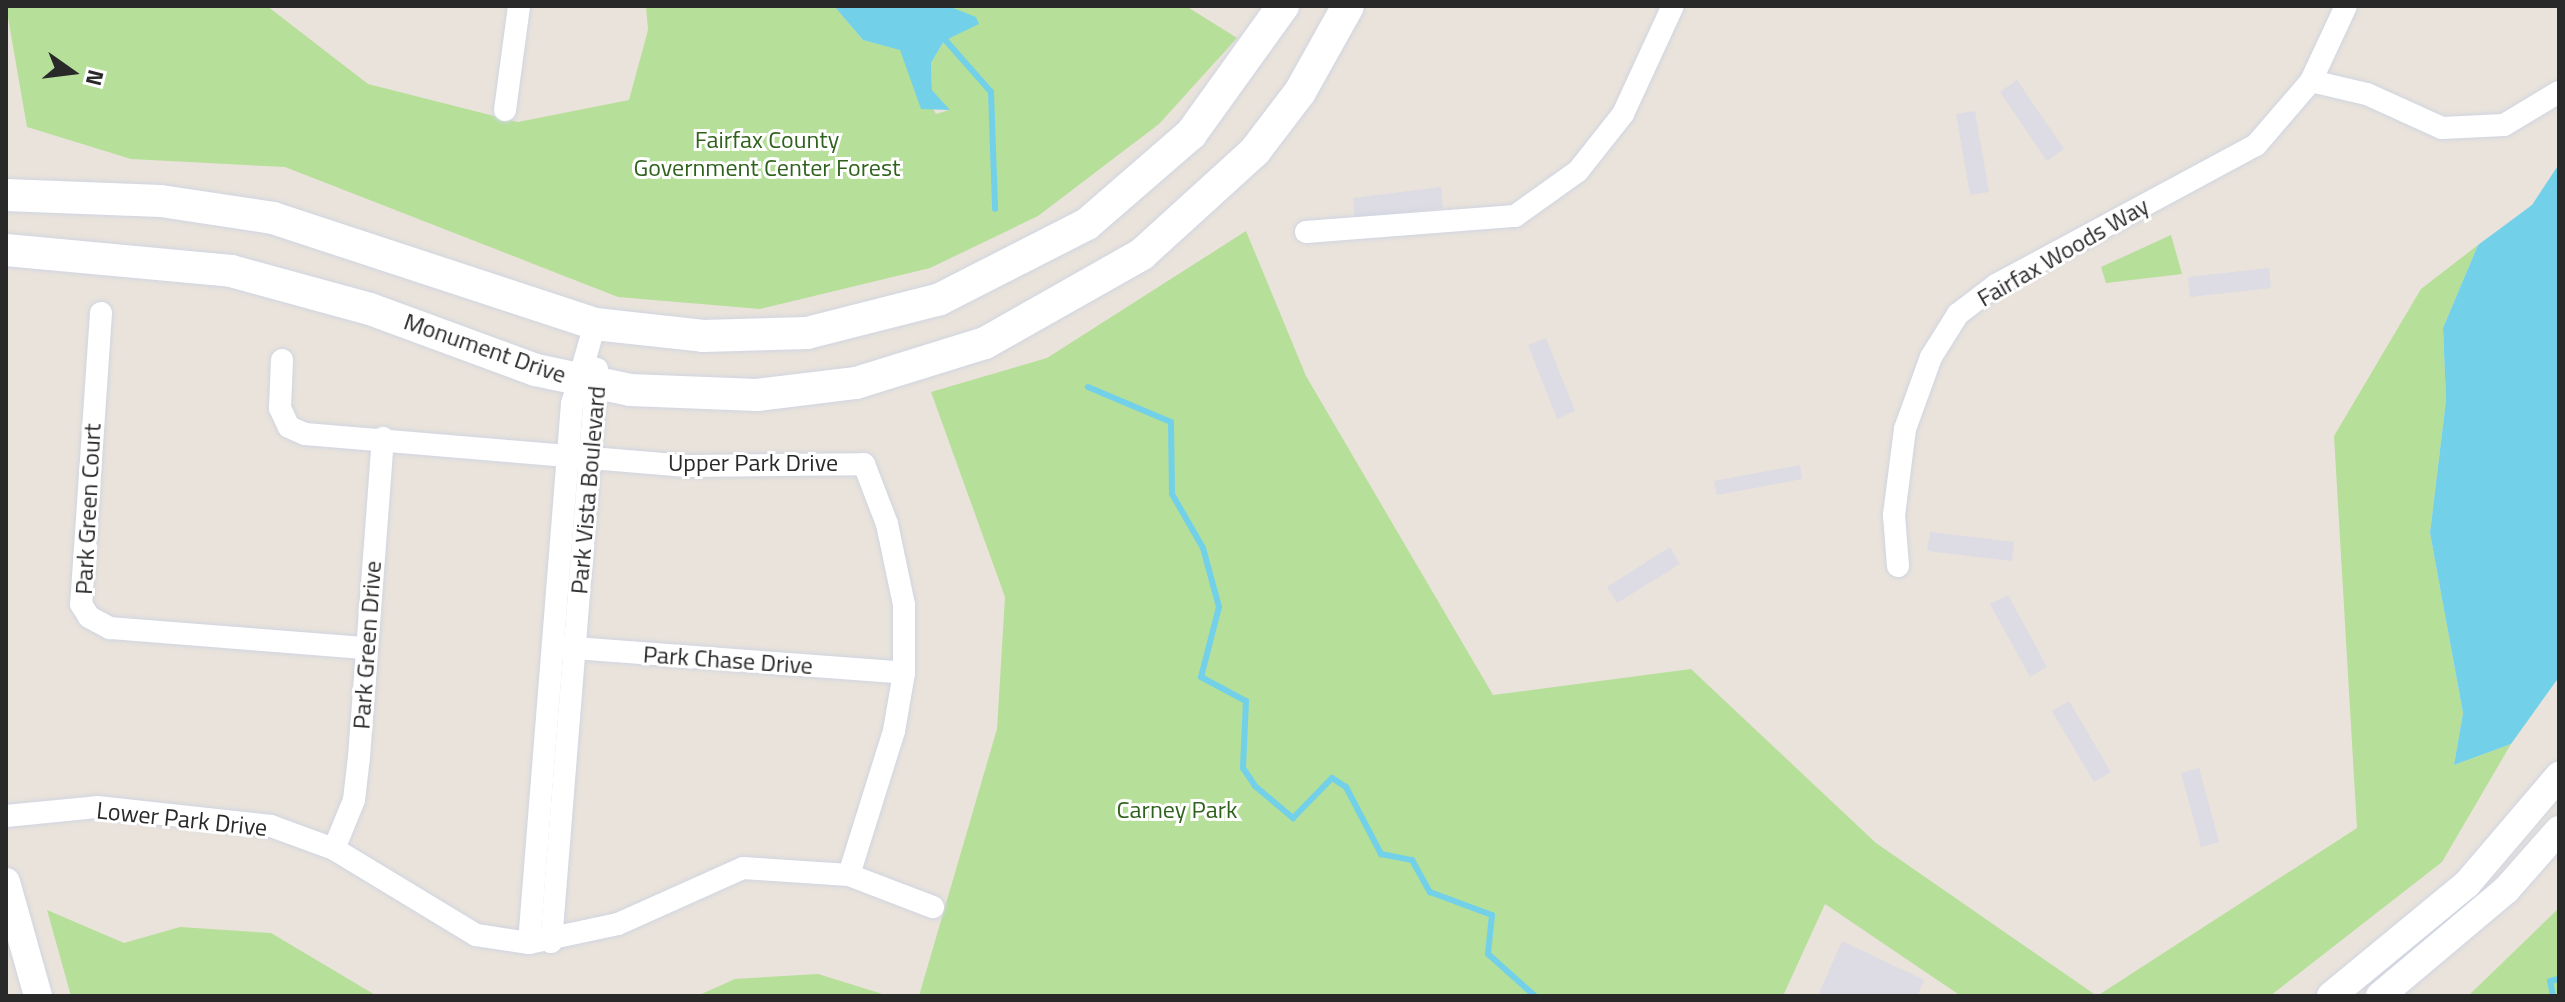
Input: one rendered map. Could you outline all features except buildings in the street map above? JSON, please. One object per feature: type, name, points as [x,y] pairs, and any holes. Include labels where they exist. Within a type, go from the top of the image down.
[{"type":"main road","points":[[6,195],[161,201],[273,218],[595,324],[703,336],[807,333],[972,286],[1087,224],[1148,176],[1220,100],[1283,6]]},
{"type":"main road","name":"Monument Drive","points":[[6,250],[231,271],[586,381],[711,396],[803,391],[911,370],[1029,323],[1142,254],[1223,187],[1300,92],[1348,6]]},
{"type":"street","points":[[505,110],[519,6]]},
{"type":"street","points":[[1306,232],[1515,216],[1578,171],[1623,114],[1673,6]]},
{"type":"street","name":"Fairfax Woods Way","points":[[1898,566],[1894,515],[1905,429],[1931,357],[1958,314],[1996,285],[2256,145],[2311,81],[2346,6]]},
{"type":"street","points":[[2311,81],[2367,94],[2442,128],[2504,125],[2559,92]]},
{"type":"street","name":"Park Green Court","points":[[101,313],[81,604],[89,617],[110,628],[365,648]]},
{"type":"street","name":"Park Vista Boulevard","points":[[564,648],[568,454],[586,381],[595,324]]},
{"type":"street","name":"Upper Park Drive","points":[[282,360],[280,408],[289,427],[687,466],[864,464],[887,524],[904,605],[904,673],[894,731],[849,875]]},
{"type":"street","name":"Park Vista Boulevard","points":[[540,942],[564,648],[591,456],[586,381]]},
{"type":"street","name":"Park Green Drive","points":[[334,849],[354,800],[383,438]]},
{"type":"street","name":"Park Chase Drive","points":[[564,648],[904,673]]},
{"type":"street","points":[[2331,996],[2467,884],[2559,776]]},
{"type":"street","name":"Lower Park Drive","points":[[6,816],[97,807],[271,826],[334,849],[476,935],[540,942],[618,924],[743,868],[849,875],[933,907]]},
{"type":"street","points":[[2380,996],[2506,890],[2559,830]]},
{"type":"street","points":[[6,882],[38,996]]},
{"type":"shaded area","points":[[2017,80],[2064,149],[2047,161],[2000,92]]},
{"type":"shaded area","points":[[1975,111],[1989,192],[1970,195],[1956,114]]},
{"type":"shaded area","points":[[1441,187],[1443,208],[1355,219],[1353,198]]},
{"type":"shaded area","points":[[2269,268],[2271,288],[2190,297],[2188,277]]},
{"type":"shaded area","points":[[1546,338],[1575,411],[1557,419],[1528,345]]},
{"type":"shaded area","points":[[1800,465],[1802,479],[1717,495],[1714,481]]},
{"type":"shaded area","points":[[1930,532],[2014,542],[2012,561],[1927,551]]},
{"type":"shaded area","points":[[1670,547],[1680,564],[1617,603],[1607,587]]},
{"type":"shaded area","points":[[2008,595],[2047,667],[2030,677],[1990,604]]},
{"type":"shaded area","points":[[2069,701],[2111,772],[2094,782],[2052,711]]},
{"type":"shaded area","points":[[2199,768],[2219,842],[2201,847],[2181,773]]},
{"type":"shaded area","points":[[1842,941],[1924,980],[1917,996],[1818,996]]},
{"type":"green space","name":"Fairfax County Government Center Forest","points":[[6,6],[267,6],[368,84],[518,122],[629,100],[648,30],[646,6],[834,6],[863,40],[900,49],[936,114],[949,110],[932,90],[931,63],[944,41],[978,24],[948,6],[1186,6],[1237,38],[1159,124],[1038,216],[930,268],[760,309],[618,297],[285,167],[131,159],[27,127]]},
{"type":"green space","name":"Carney Park","points":[[1246,231],[1306,376],[1493,695],[1691,669],[1876,843],[2097,996],[1961,996],[1825,904],[1783,996],[919,996],[997,729],[1005,597],[931,392],[1047,358]]},
{"type":"green space","points":[[2171,235],[2182,274],[2106,283],[2101,267]]},
{"type":"green space","points":[[2478,245],[2443,328],[2446,400],[2430,533],[2463,713],[2454,765],[2511,744],[2442,862],[2270,996],[2097,996],[2357,828],[2334,436],[2421,289]]},
{"type":"green space","points":[[2559,908],[2559,996],[2468,996]]},
{"type":"green space","points":[[47,910],[124,943],[180,927],[271,933],[377,996],[71,996]]},
{"type":"green space","points":[[818,974],[889,996],[697,996],[735,979]]},
{"type":"water","points":[[834,6],[948,6],[976,17],[979,24],[944,41],[931,63],[932,90],[950,110],[921,109],[900,50],[863,40]]},
{"type":"water","points":[[2559,164],[2559,677],[2511,744],[2454,765],[2463,713],[2430,533],[2446,400],[2443,328],[2478,245],[2532,205]]},
{"type":"waterway","points":[[940,34],[991,92],[995,209]]},
{"type":"waterway","points":[[1088,387],[1171,422],[1172,494],[1203,548],[1219,607],[1201,677],[1246,701],[1243,768],[1255,786],[1293,818],[1332,778],[1346,787],[1381,854],[1412,860],[1430,892],[1492,915],[1488,954],[1535,996]]},
{"type":"waterway","points":[[2553,996],[2550,981],[2559,979]]}]
